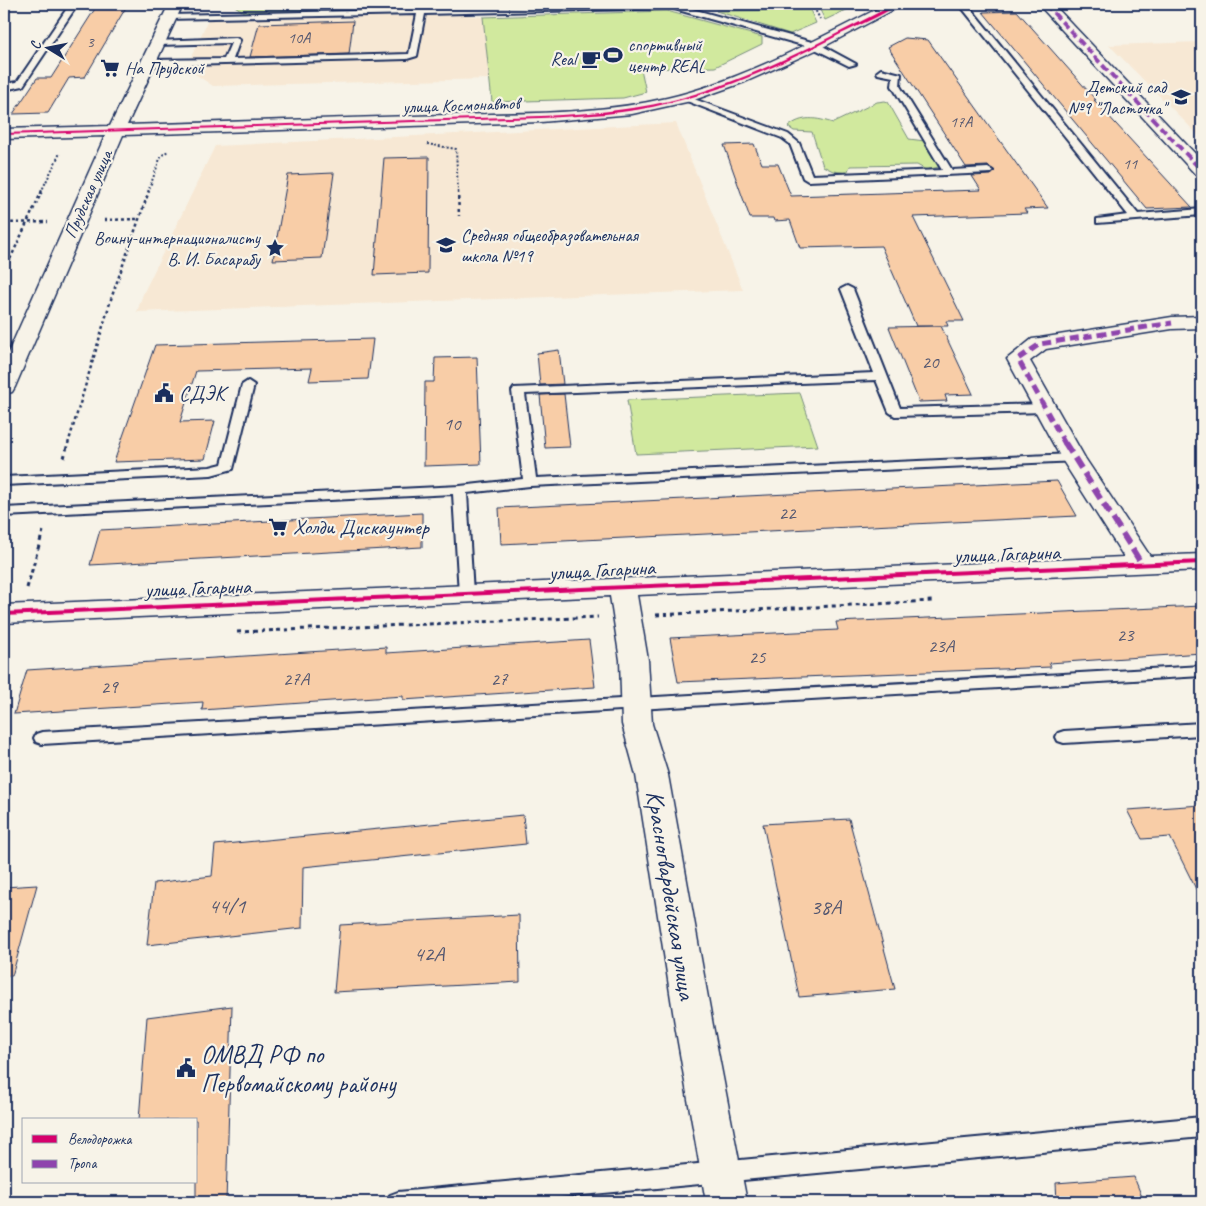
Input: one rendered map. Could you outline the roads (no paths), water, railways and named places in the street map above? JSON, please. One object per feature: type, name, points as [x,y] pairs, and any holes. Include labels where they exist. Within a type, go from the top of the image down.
[{"type":"street","name":"улица Космонавтов","points":[[4,134],[574,115],[649,106],[683,98],[748,75],[816,46],[898,4]]},
{"type":"street","points":[[1044,4],[1202,172]]},
{"type":"street","name":"Прудская улица","points":[[4,387],[116,131],[173,11]]},
{"type":"street","points":[[1143,566],[1073,458],[1018,359],[1040,344],[1172,323],[1202,322]]},
{"type":"street","name":"улица Гагарина","points":[[12,614],[1202,562]]},
{"type":"street","name":"Красногвардейская улица","points":[[622,587],[634,660],[637,724],[652,775],[695,1031],[725,1186]]},
{"type":"lane","points":[[4,87],[20,84],[74,4]]},
{"type":"lane","points":[[963,4],[1135,217]]},
{"type":"lane","points":[[173,11],[421,12],[671,5],[816,46],[852,64]]},
{"type":"lane","points":[[149,63],[413,56],[421,12]]},
{"type":"lane","points":[[158,43],[236,40],[227,62]]},
{"type":"lane","points":[[881,72],[898,76],[896,86],[948,173]]},
{"type":"lane","points":[[683,98],[785,136],[794,143],[808,178],[988,171]]},
{"type":"lane","points":[[1101,221],[1202,212]]},
{"type":"lane","points":[[847,289],[895,412],[1044,408]]},
{"type":"lane","points":[[530,482],[518,391],[881,376]]},
{"type":"lane","points":[[4,481],[211,470],[228,466],[248,385]]},
{"type":"lane","points":[[4,512],[460,490],[530,482],[1073,458]]},
{"type":"lane","points":[[460,490],[466,594]]},
{"type":"lane","points":[[42,738],[1202,671]]},
{"type":"lane","points":[[1064,737],[1202,729]]},
{"type":"lane","points":[[398,1202],[725,1186],[1202,1127]]},
{"type":"place","name":"спортивный центр REAL","points":[[613,55]]},
{"type":"place","name":"Real","points":[[591,59]]},
{"type":"place","name":"На Прудской","points":[[110,68]]},
{"type":"place","name":"Детский сад №9 \"Ласточка\"","points":[[1181,97]]},
{"type":"place","name":"Средняя общеобразовательная школа №19","points":[[446,245]]},
{"type":"place","name":"Воину-интернационалисту В. И. Басарабу","points":[[275,248]]},
{"type":"place","name":"СДЭК","points":[[164,393]]},
{"type":"place","name":"Холди Дискаунтер","points":[[278,527]]},
{"type":"place","name":"ОМВД РФ по Первомайскому району","points":[[186,1068]]}]
